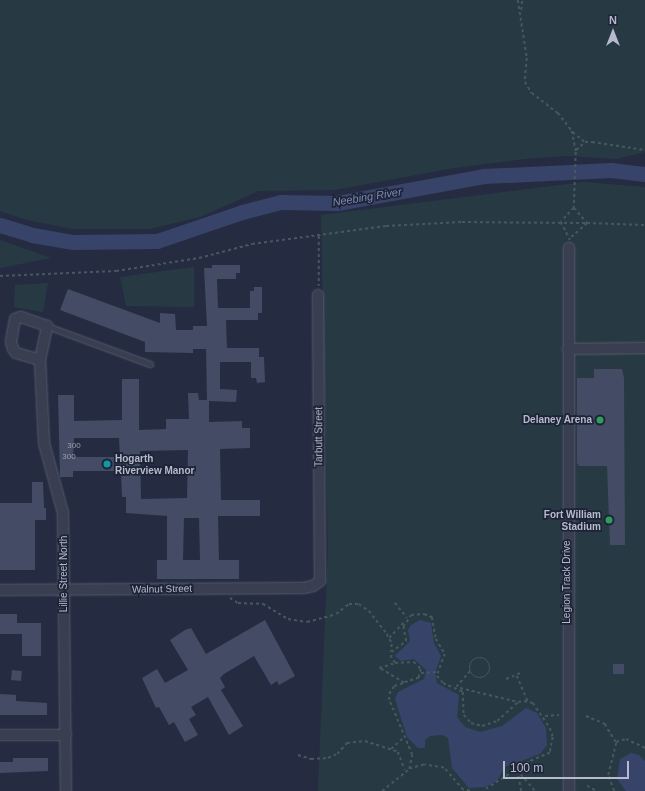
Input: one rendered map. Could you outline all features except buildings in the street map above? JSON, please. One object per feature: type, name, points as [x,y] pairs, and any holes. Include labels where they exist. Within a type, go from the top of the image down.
[{"type":"street","name":"Legion Track Drive","points":[[569,791],[567,714],[568,348],[570,242]]},
{"type":"street","name":"Tarbutt Street","points":[[318,295],[320,578]]},
{"type":"street","points":[[40,360],[16,353],[11,342],[12,324],[21,317],[47,326]]},
{"type":"street","name":"Lillie Street North","points":[[47,326],[40,360],[44,443],[63,513],[66,791]]},
{"type":"street","points":[[568,348],[645,348]]},
{"type":"street","name":"Walnut Street","points":[[0,590],[303,588],[314,586],[320,578]]},
{"type":"street","points":[[0,735],[66,735]]},
{"type":"lane","points":[[47,326],[150,364]]},
{"type":"path","points":[[518,0],[527,58],[525,82],[532,94],[558,113],[572,131],[585,142],[645,150]]},
{"type":"path","points":[[520,13],[522,0]]},
{"type":"path","points":[[572,131],[576,152],[574,208],[587,223]]},
{"type":"path","points":[[576,152],[585,142]]},
{"type":"path","points":[[561,222],[574,208]]},
{"type":"path","points":[[561,222],[570,242],[587,223]]},
{"type":"path","points":[[0,276],[116,271],[198,258],[252,244],[386,226],[561,222],[645,225]]},
{"type":"path","points":[[318,295],[319,236]]},
{"type":"path","points":[[230,588],[231,601],[257,602],[288,619],[307,622],[320,621],[349,604],[359,604],[369,610],[389,638],[391,652],[390,658],[395,663]]},
{"type":"path","points":[[395,603],[407,619]]},
{"type":"path","points":[[389,638],[407,619],[418,614],[432,617],[436,639],[445,654],[437,672]]},
{"type":"path","points":[[391,652],[406,641],[404,622]]},
{"type":"path","points":[[456,687],[470,671],[470,664],[478,658],[487,660],[490,667],[487,676],[480,679],[473,677],[470,671]]},
{"type":"path","points":[[404,683],[379,668],[395,663],[414,662],[421,673]]},
{"type":"path","points":[[421,673],[437,672]]},
{"type":"path","points":[[437,672],[443,684],[518,702],[528,702]]},
{"type":"path","points":[[409,769],[412,755],[389,694],[394,686],[420,678],[421,673]]},
{"type":"path","points":[[506,679],[517,676],[520,673]]},
{"type":"path","points":[[484,791],[517,770],[550,753],[553,737],[544,716],[528,702],[517,676]]},
{"type":"path","points":[[460,688],[464,694],[465,717],[475,726],[497,721],[518,702]]},
{"type":"path","points":[[544,716],[567,714]]},
{"type":"path","points":[[586,716],[592,715],[605,724],[616,742],[608,775],[614,791]]},
{"type":"path","points":[[391,749],[404,737]]},
{"type":"path","points":[[616,742],[626,738],[645,748]]},
{"type":"path","points":[[298,755],[311,759],[328,758],[337,754],[347,743],[358,741],[398,752],[405,770]]},
{"type":"path","points":[[382,791],[405,770],[424,765],[444,768],[462,790],[470,791]]},
{"type":"path","points":[[517,770],[532,791]]},
{"type":"path","points":[[517,770],[520,791]]},
{"type":"path","points":[[587,786],[597,791]]},
{"type":"shaded area","points":[[0,0],[645,0],[645,152],[616,159],[565,156],[524,159],[448,169],[335,190],[258,191],[200,217],[149,229],[73,229],[27,220],[0,211]]},
{"type":"shaded area","points":[[584,182],[645,187],[645,791],[318,791],[328,549],[321,215]]},
{"type":"shaded area","points":[[0,240],[51,258],[0,268]]},
{"type":"shaded area","points":[[194,267],[194,307],[126,306],[120,277]]},
{"type":"shaded area","points":[[48,283],[43,312],[14,307],[15,285]]},
{"type":"water","points":[[420,620],[431,623],[434,643],[441,656],[435,673],[437,683],[459,695],[457,717],[465,727],[480,732],[502,726],[526,708],[537,713],[546,728],[547,745],[540,754],[505,767],[497,781],[485,787],[469,788],[452,768],[448,738],[442,735],[430,736],[425,740],[425,748],[418,748],[407,737],[395,699],[398,692],[424,679],[426,670],[414,659],[401,661],[395,656],[410,641],[408,630],[411,625]]},
{"type":"water","points":[[631,753],[639,755],[645,761],[645,791],[626,791],[617,779],[620,759]]},
{"type":"waterway","name":"Neebing River","points":[[0,225],[32,235],[73,242],[157,241],[242,212],[281,202],[337,203],[484,176],[611,170],[645,174]]},
{"type":"place","name":"Delaney Arena","points":[[600,420]]},
{"type":"place","name":"Hogarth Riverview Manor","points":[[107,464]]},
{"type":"place","name":"Fort William Stadium","points":[[609,520]]}]
